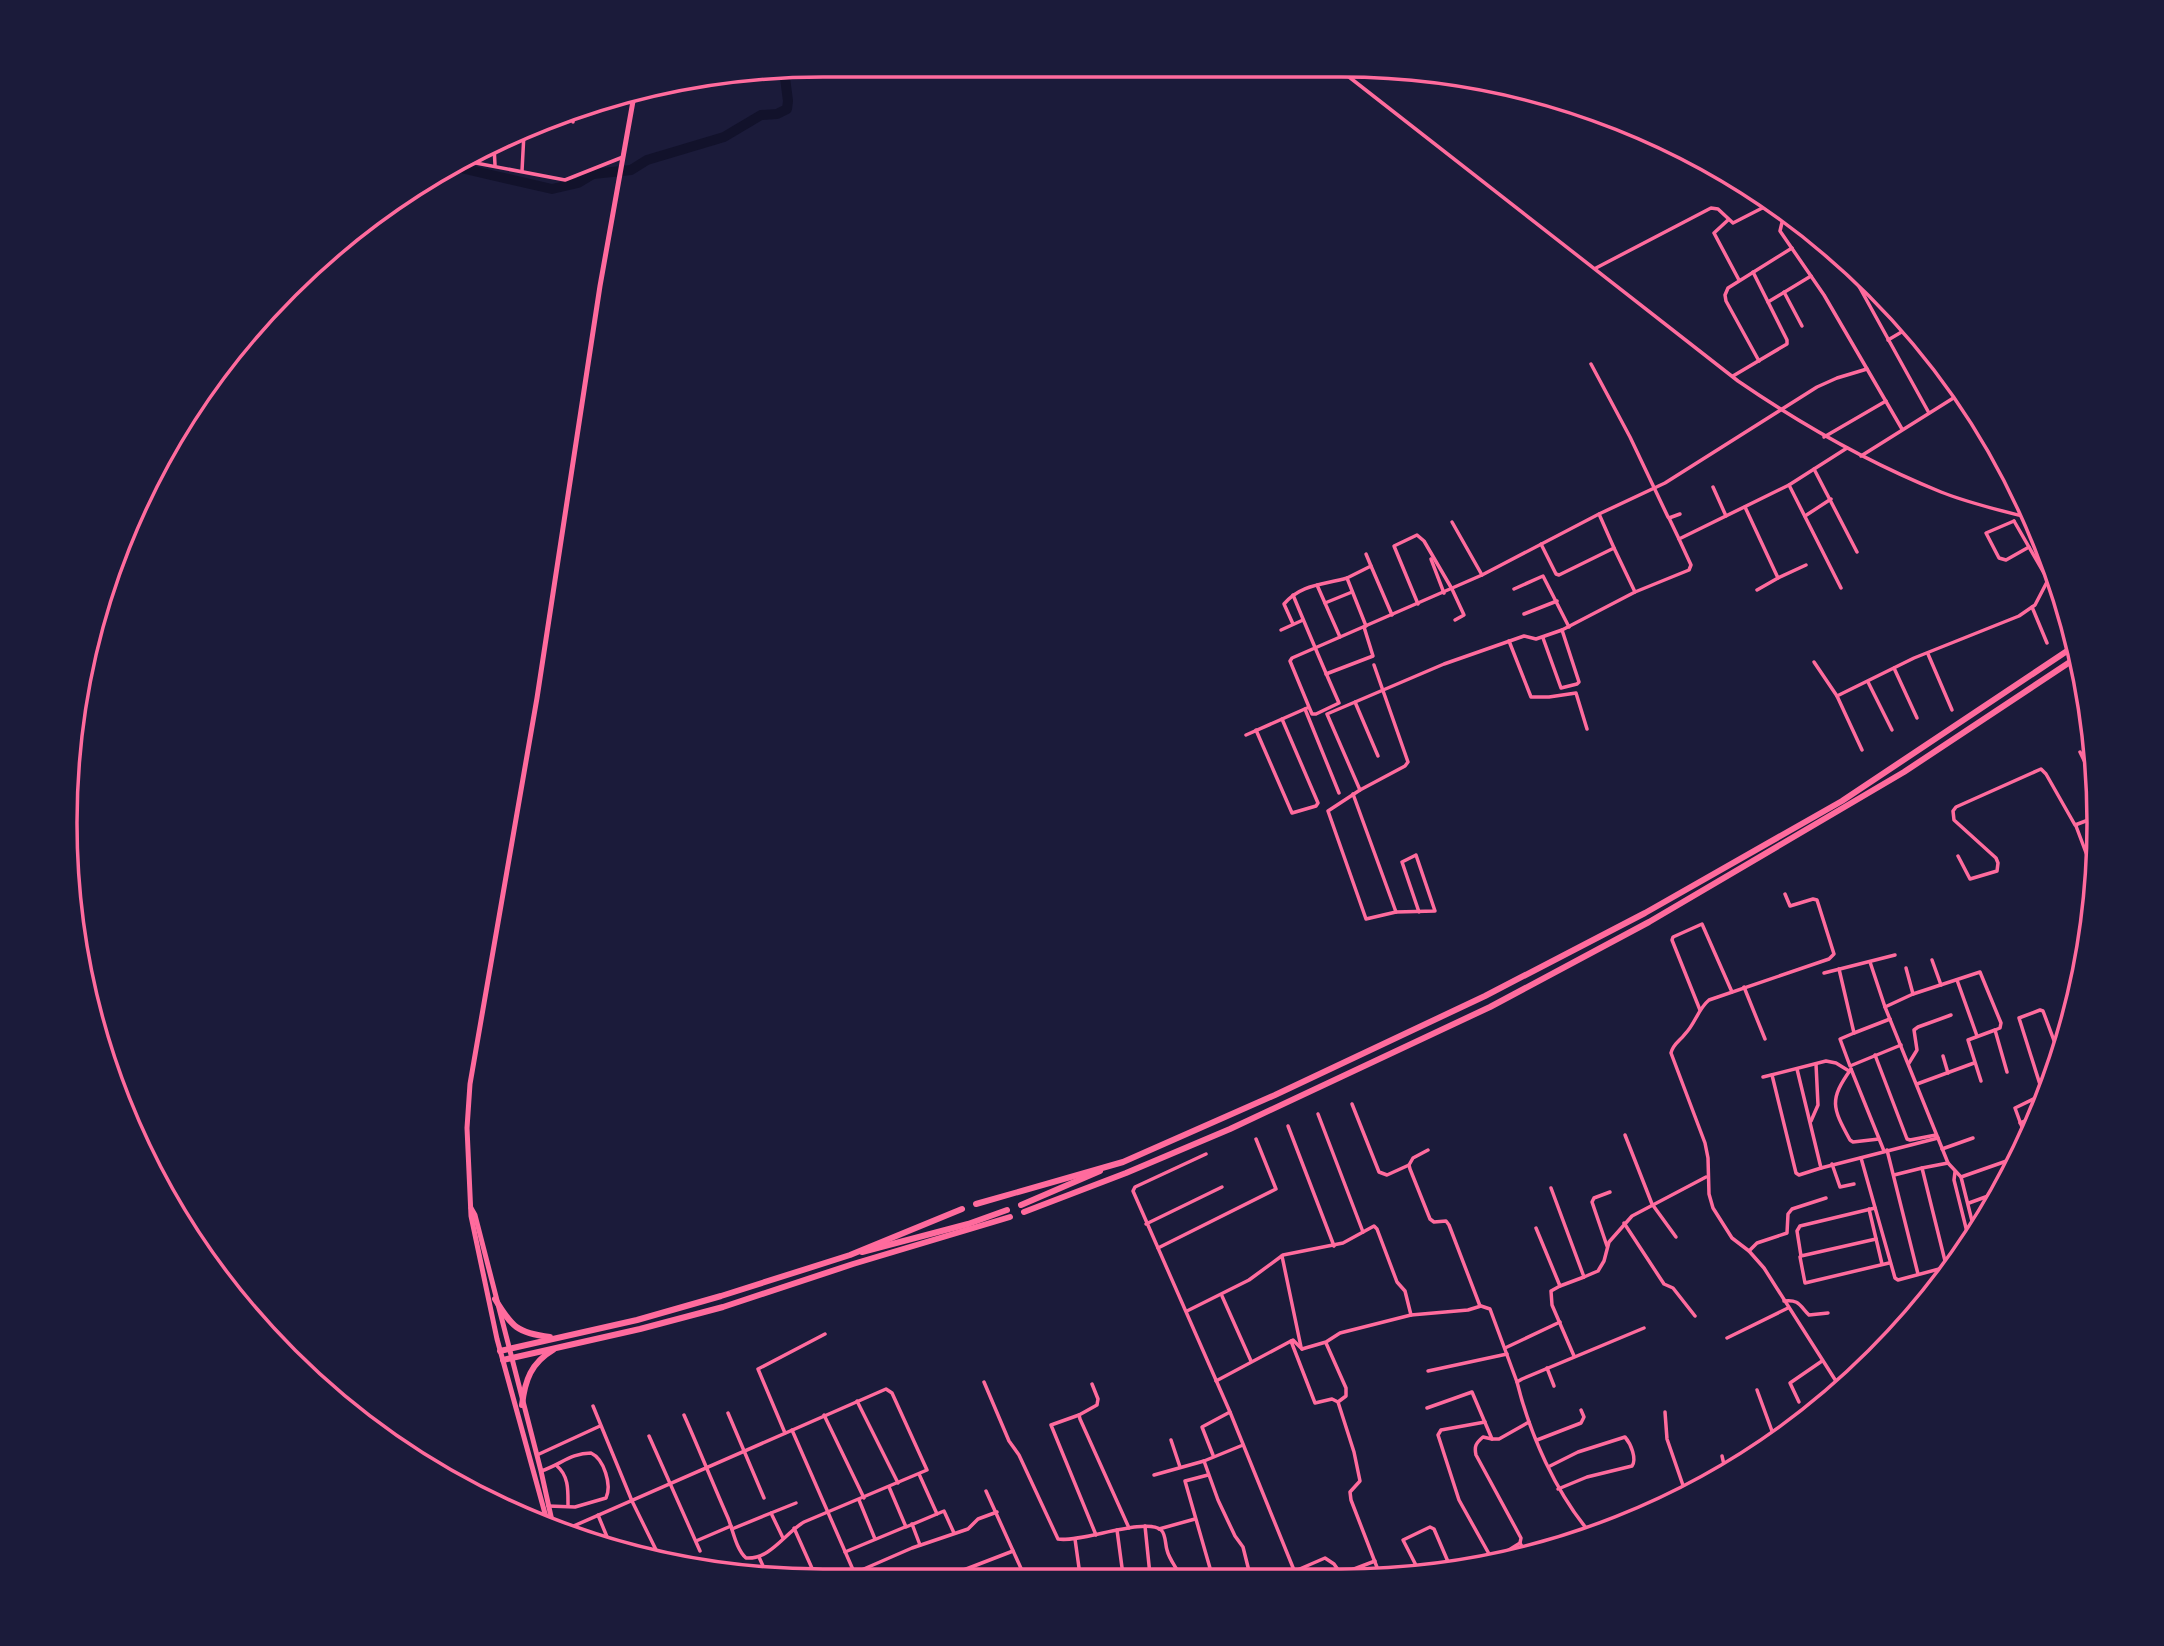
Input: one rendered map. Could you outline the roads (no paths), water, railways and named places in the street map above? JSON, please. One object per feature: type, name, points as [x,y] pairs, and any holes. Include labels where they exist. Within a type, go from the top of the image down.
[{"type":"highway","points":[[548,1516],[500,1351],[474,1230],[467,1128],[470,1084],[537,698],[600,286],[633,101]]},
{"type":"highway","points":[[2067,651],[1842,801],[1645,913],[1430,1023],[1023,1208],[1126,1173],[1230,1129],[1490,1007],[1649,922],[1904,772],[2070,662]]},
{"type":"highway","points":[[976,1204],[1123,1162]]},
{"type":"highway","points":[[471,1208],[537,1455],[549,1516]]},
{"type":"highway","points":[[500,1351],[637,1320],[721,1296],[850,1255],[962,1209]]},
{"type":"highway","points":[[503,1360],[723,1307],[1009,1214],[850,1255]]},
{"type":"highway","points":[[495,1299],[506,1316],[524,1332],[555,1338]]},
{"type":"highway","points":[[523,1405],[525,1384],[533,1366],[557,1348]]},
{"type":"street","points":[[1350,77],[1733,376],[1782,411],[1861,456],[1942,492],[2020,516]]},
{"type":"street","points":[[522,171],[524,140]]},
{"type":"street","points":[[494,153],[495,166]]},
{"type":"street","points":[[476,163],[565,180],[623,157]]},
{"type":"street","points":[[1596,268],[1711,208],[1718,209],[1733,223],[1762,208]]},
{"type":"street","points":[[1728,220],[1714,233],[1739,280]]},
{"type":"street","points":[[1782,222],[1780,229],[1902,429]]},
{"type":"street","points":[[1759,361],[1725,295],[1728,288],[1739,280],[1792,248]]},
{"type":"street","points":[[1733,376],[1787,344],[1753,272]]},
{"type":"street","points":[[1768,302],[1811,276]]},
{"type":"street","points":[[1858,285],[1929,412]]},
{"type":"street","points":[[1784,292],[1802,326]]},
{"type":"street","points":[[1888,340],[1902,331]]},
{"type":"street","points":[[1360,790],[1327,715],[1444,664],[1524,636],[1543,638],[1634,592],[1689,570],[1691,565],[1679,538],[1591,364]]},
{"type":"street","points":[[1339,793],[1290,661],[1292,657],[1482,575],[1668,481],[1817,387],[1867,369]]},
{"type":"street","points":[[1861,456],[1953,397]]},
{"type":"street","points":[[1824,437],[1886,401]]},
{"type":"street","points":[[1679,538],[1788,485],[1847,448]]},
{"type":"street","points":[[1814,469],[1857,552]]},
{"type":"street","points":[[1788,485],[1841,587]]},
{"type":"street","points":[[1713,487],[1726,516]]},
{"type":"street","points":[[1805,516],[1831,499]]},
{"type":"street","points":[[1744,507],[1779,579]]},
{"type":"street","points":[[1599,514],[1634,592]]},
{"type":"street","points":[[1669,519],[1680,514]]},
{"type":"street","points":[[2013,514],[2014,521],[2042,569]]},
{"type":"street","points":[[2014,521],[1986,533],[1999,558],[2006,560],[2029,547]]},
{"type":"street","points":[[1452,522],[1482,575]]},
{"type":"street","points":[[1418,604],[1394,546],[1417,535],[1424,541],[1444,593]]},
{"type":"street","points":[[1541,544],[1559,575],[1614,548]]},
{"type":"street","points":[[1366,554],[1392,615]]},
{"type":"street","points":[[1430,555],[1452,589],[1464,615],[1455,620]]},
{"type":"street","points":[[1757,590],[1806,565]]},
{"type":"street","points":[[1293,624],[1284,604],[1293,595],[1306,586],[1347,578],[1371,566]]},
{"type":"street","points":[[1514,589],[1544,576],[1569,627]]},
{"type":"street","points":[[1326,674],[1373,656],[1347,578]]},
{"type":"street","points":[[1837,696],[1927,653],[1998,626],[2032,607],[2047,583]]},
{"type":"street","points":[[1317,585],[1340,637]]},
{"type":"street","points":[[1325,603],[1352,592]]},
{"type":"street","points":[[1293,595],[1339,704],[1316,715],[1307,708]]},
{"type":"street","points":[[1524,614],[1557,601]]},
{"type":"street","points":[[2032,607],[2047,643]]},
{"type":"street","points":[[1281,630],[1303,620]]},
{"type":"street","points":[[1543,638],[1561,688],[1577,684],[1579,682],[1562,630]]},
{"type":"street","points":[[1509,641],[1531,697],[1576,693],[1587,729]]},
{"type":"street","points":[[1927,653],[1952,710]]},
{"type":"street","points":[[1814,662],[1837,696],[1862,750]]},
{"type":"street","points":[[1374,665],[1395,732],[1408,762],[1328,811],[1366,919],[1396,912],[1419,912],[1435,911],[1416,855],[1402,862],[1419,912]]},
{"type":"street","points":[[1894,668],[1917,718]]},
{"type":"street","points":[[1867,681],[1892,730]]},
{"type":"street","points":[[1355,702],[1378,756]]},
{"type":"street","points":[[1246,735],[1307,708]]},
{"type":"street","points":[[1256,730],[1292,813],[1316,806],[1318,803],[1282,719]]},
{"type":"street","points":[[2080,752],[2084,762]]},
{"type":"street","points":[[1958,856],[1970,879],[1997,871],[1999,868],[1996,858],[1954,820],[1953,811],[1990,790],[2041,769],[2076,825],[2086,852]]},
{"type":"street","points":[[1353,794],[1396,912]]},
{"type":"street","points":[[2076,825],[2087,821]]},
{"type":"street","points":[[1785,894],[1790,906],[1817,900],[1834,954],[1829,959],[1710,1000],[1700,1010],[1688,1031],[1673,1046],[1671,1053],[1703,1135],[1713,1208],[1732,1238],[1749,1251],[1764,1268],[1836,1381]]},
{"type":"street","points":[[1700,1010],[1673,937],[1702,924],[1732,992]]},
{"type":"street","points":[[1824,973],[1895,955]]},
{"type":"street","points":[[1932,960],[1941,985]]},
{"type":"street","points":[[1870,962],[1885,1007],[1942,1149],[1948,1163],[1961,1177],[1973,1219]]},
{"type":"street","points":[[1906,968],[1913,994]]},
{"type":"street","points":[[1839,969],[1854,1033]]},
{"type":"street","points":[[1885,1007],[1913,994],[1982,973],[2001,1023],[2000,1028],[1968,1041],[1981,1081]]},
{"type":"street","points":[[1957,980],[1977,1037]]},
{"type":"street","points":[[1744,988],[1765,1039]]},
{"type":"street","points":[[2041,1079],[2019,1018],[2043,1011],[2054,1041]]},
{"type":"street","points":[[1909,1063],[1917,1050],[1913,1032],[1915,1029],[1951,1015]]},
{"type":"street","points":[[1890,1018],[1840,1039],[1894,1175],[1918,1274]]},
{"type":"street","points":[[1995,1030],[2007,1072]]},
{"type":"street","points":[[1879,1139],[1853,1142],[1849,1139],[1834,1100],[1837,1088],[1850,1069],[1875,1055],[1902,1045]]},
{"type":"street","points":[[1875,1055],[1908,1139],[1937,1136]]},
{"type":"street","points":[[1943,1056],[1948,1073]]},
{"type":"street","points":[[1763,1077],[1833,1062],[1850,1069]]},
{"type":"street","points":[[1917,1084],[1975,1062]]},
{"type":"street","points":[[1811,1121],[1818,1105],[1816,1064]]},
{"type":"street","points":[[1797,1069],[1821,1168]]},
{"type":"street","points":[[1772,1075],[1796,1174],[1937,1136]]},
{"type":"street","points":[[2021,1129],[2015,1108],[2033,1099]]},
{"type":"street","points":[[1352,1104],[1380,1172],[1387,1175],[1409,1165],[1413,1158],[1428,1150]]},
{"type":"street","points":[[1318,1114],[1363,1233]]},
{"type":"street","points":[[2019,1124],[2024,1122]]},
{"type":"street","points":[[1288,1126],[1334,1246]]},
{"type":"street","points":[[1625,1135],[1652,1204],[1676,1237]]},
{"type":"street","points":[[1942,1149],[1973,1138]]},
{"type":"street","points":[[1158,1248],[1276,1189],[1256,1139]]},
{"type":"street","points":[[1206,1154],[1133,1189],[1244,1445],[1293,1569]]},
{"type":"street","points":[[1861,1158],[1889,1263],[1896,1279],[1939,1269]]},
{"type":"street","points":[[1961,1177],[2006,1161]]},
{"type":"street","points":[[1894,1175],[1948,1163]]},
{"type":"street","points":[[1832,1164],[1840,1187],[1854,1184]]},
{"type":"street","points":[[1409,1165],[1430,1219],[1434,1222],[1446,1221],[1449,1225],[1480,1306]]},
{"type":"street","points":[[1922,1168],[1944,1261]]},
{"type":"street","points":[[1955,1172],[1954,1180],[1966,1229]]},
{"type":"street","points":[[1606,1246],[1625,1223],[1652,1204],[1707,1176]]},
{"type":"street","points":[[1146,1224],[1222,1187]]},
{"type":"street","points":[[1551,1188],[1584,1277]]},
{"type":"street","points":[[1574,1356],[1552,1305],[1551,1292],[1598,1271],[1604,1261],[1606,1246],[1592,1202],[1594,1198],[1610,1192]]},
{"type":"street","points":[[1969,1203],[1987,1197]]},
{"type":"street","points":[[1749,1251],[1758,1242],[1787,1233],[1788,1214],[1792,1209],[1826,1198]]},
{"type":"street","points":[[1875,1208],[1799,1227],[1797,1231],[1805,1283],[1889,1263]]},
{"type":"street","points":[[1868,1209],[1882,1264]]},
{"type":"street","points":[[1625,1223],[1664,1284],[1673,1288],[1695,1316]]},
{"type":"street","points":[[1186,1311],[1257,1276],[1282,1256],[1334,1246],[1352,1240],[1374,1226],[1397,1282],[1405,1291],[1411,1315]]},
{"type":"street","points":[[1536,1228],[1560,1286]]},
{"type":"street","points":[[1800,1256],[1876,1239]]},
{"type":"street","points":[[1282,1256],[1302,1349]]},
{"type":"street","points":[[1221,1295],[1251,1361]]},
{"type":"street","points":[[1784,1301],[1800,1303],[1810,1315],[1828,1313]]},
{"type":"street","points":[[1302,1349],[1326,1342],[1340,1333],[1411,1315],[1468,1310],[1480,1306],[1490,1309],[1529,1422],[1558,1489],[1586,1527]]},
{"type":"street","points":[[1727,1338],[1788,1308]]},
{"type":"street","points":[[1504,1349],[1560,1322]]},
{"type":"street","points":[[1517,1382],[1644,1328]]},
{"type":"street","points":[[785,1433],[758,1369],[825,1334]]},
{"type":"street","points":[[1216,1381],[1293,1340],[1302,1349]]},
{"type":"street","points":[[1291,1341],[1315,1403],[1332,1399],[1338,1402],[1360,1481],[1350,1492],[1351,1500],[1378,1567]]},
{"type":"street","points":[[1326,1342],[1346,1388],[1346,1396],[1338,1402]]},
{"type":"street","points":[[1428,1371],[1507,1354]]},
{"type":"street","points":[[1799,1402],[1790,1383],[1822,1361]]},
{"type":"street","points":[[1547,1368],[1554,1386]]},
{"type":"street","points":[[984,1382],[1009,1441],[1019,1455],[1058,1539],[1129,1528],[1159,1529],[1195,1519]]},
{"type":"street","points":[[1092,1384],[1098,1399],[1097,1405],[1051,1426],[1096,1535]]},
{"type":"street","points":[[574,1526],[632,1501],[706,1467],[882,1390],[890,1390],[927,1471],[794,1528],[752,1559],[744,1556],[732,1527],[706,1467],[684,1415]]},
{"type":"street","points":[[1757,1390],[1772,1431]]},
{"type":"street","points":[[1426,1408],[1472,1392],[1492,1439]]},
{"type":"street","points":[[857,1401],[898,1483]]},
{"type":"street","points":[[593,1406],[632,1501],[656,1550]]},
{"type":"street","points":[[1537,1440],[1581,1423],[1584,1417],[1581,1410]]},
{"type":"street","points":[[1213,1455],[1202,1427],[1230,1412]]},
{"type":"street","points":[[1665,1412],[1667,1439],[1683,1486]]},
{"type":"street","points":[[728,1413],[764,1498]]},
{"type":"street","points":[[824,1415],[861,1499],[875,1539]]},
{"type":"street","points":[[1079,1415],[1129,1528]]},
{"type":"street","points":[[1485,1422],[1441,1430],[1438,1435],[1459,1500],[1489,1554]]},
{"type":"street","points":[[1522,1547],[1519,1530],[1476,1455],[1475,1448],[1483,1437],[1499,1439],[1529,1422]]},
{"type":"street","points":[[537,1455],[600,1426]]},
{"type":"street","points":[[792,1430],[829,1512],[850,1569]]},
{"type":"street","points":[[649,1436],[700,1551]]},
{"type":"street","points":[[1549,1466],[1604,1443],[1625,1437],[1628,1440],[1634,1458],[1632,1466],[1587,1477],[1558,1489]]},
{"type":"street","points":[[1171,1440],[1180,1467]]},
{"type":"street","points":[[1154,1475],[1204,1461],[1213,1455],[1244,1445]]},
{"type":"street","points":[[541,1471],[556,1466],[569,1456],[594,1453],[606,1477],[606,1498],[588,1504],[547,1506]]},
{"type":"street","points":[[1722,1456],[1724,1463]]},
{"type":"street","points":[[1204,1461],[1235,1536],[1243,1547],[1248,1569]]},
{"type":"street","points":[[556,1466],[564,1473],[568,1485],[568,1506]]},
{"type":"street","points":[[919,1474],[937,1514]]},
{"type":"street","points":[[1208,1475],[1185,1481],[1210,1569]]},
{"type":"street","points":[[889,1487],[906,1527]]},
{"type":"street","points":[[986,1491],[1021,1569]]},
{"type":"street","points":[[696,1541],[796,1503]]},
{"type":"street","points":[[845,1552],[946,1512],[954,1533]]},
{"type":"street","points":[[864,1569],[968,1528],[978,1519],[997,1512]]},
{"type":"street","points":[[771,1513],[783,1538]]},
{"type":"street","points":[[598,1515],[607,1537]]},
{"type":"street","points":[[912,1524],[920,1545]]},
{"type":"street","points":[[1145,1527],[1149,1569]]},
{"type":"street","points":[[1415,1565],[1403,1540],[1430,1527],[1434,1529],[1448,1561]]},
{"type":"street","points":[[794,1528],[812,1569]]},
{"type":"street","points":[[1159,1529],[1177,1569]]},
{"type":"street","points":[[1117,1530],[1122,1569]]},
{"type":"street","points":[[1075,1538],[1079,1569]]},
{"type":"street","points":[[1510,1550],[1520,1543]]},
{"type":"street","points":[[966,1569],[1013,1551]]},
{"type":"street","points":[[758,1557],[763,1566]]},
{"type":"street","points":[[1303,1569],[1325,1558],[1337,1569]]},
{"type":"street","points":[[1355,1568],[1375,1561]]},
{"type":"waterway","points":[[465,169],[552,189],[578,183],[593,174],[631,170],[647,160],[724,137],[761,115],[777,114],[787,109],[785,79]]}]
